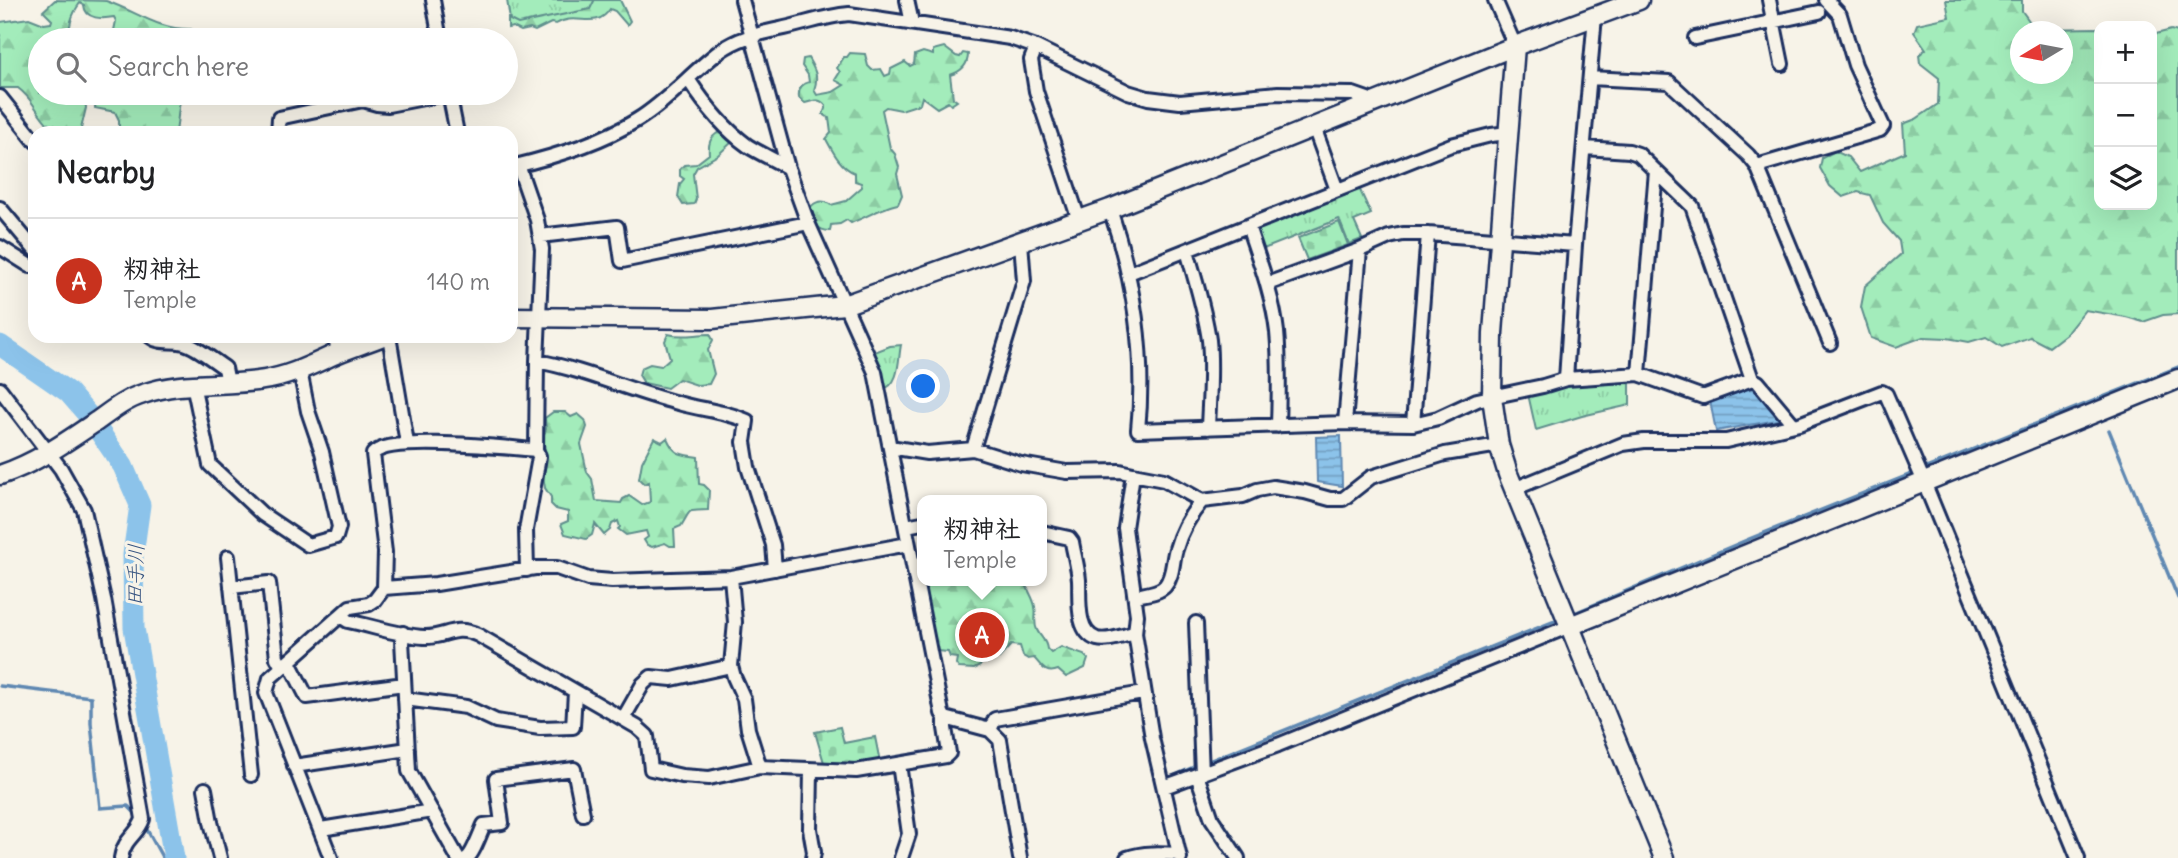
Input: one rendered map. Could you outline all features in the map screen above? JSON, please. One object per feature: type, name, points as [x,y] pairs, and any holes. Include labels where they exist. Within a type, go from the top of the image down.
[{"type":"street","points":[[433,0],[438,28]]},
{"type":"street","points":[[743,0],[788,168],[808,223],[875,372],[942,713],[946,718],[990,730],[1000,740],[1020,858]]},
{"type":"street","points":[[907,0],[912,23]]},
{"type":"street","points":[[1495,0],[1515,46],[1493,333],[1492,397],[1499,444],[1514,489],[1664,858]]},
{"type":"street","points":[[518,317],[712,319],[844,305],[1110,209],[1515,46],[1639,0]]},
{"type":"street","points":[[1769,0],[1782,64]]},
{"type":"street","points":[[1756,166],[1880,131],[1883,126],[1855,65],[1840,15],[1832,1]]},
{"type":"street","points":[[1695,38],[1819,12]]},
{"type":"street","points":[[518,165],[607,136],[648,113],[720,51],[752,34],[849,14],[1010,38],[1036,47],[1128,92],[1148,98],[1180,102],[1278,93],[1353,94],[1376,102]]},
{"type":"street","points":[[1566,379],[1595,16]]},
{"type":"street","points":[[1036,47],[1031,60],[1036,91],[1079,220]]},
{"type":"street","points":[[1591,78],[1669,82],[1748,155],[1756,166],[1830,343]]},
{"type":"street","points":[[688,79],[705,106],[726,127],[749,146],[788,168]]},
{"type":"street","points":[[0,97],[28,132]]},
{"type":"street","points":[[278,126],[279,118],[340,105]]},
{"type":"street","points":[[451,105],[456,126]]},
{"type":"street","points":[[1314,127],[1338,190]]},
{"type":"street","points":[[1129,273],[1451,145],[1509,133]]},
{"type":"street","points":[[1585,148],[1638,154],[1692,206],[1752,379],[1758,382],[1794,425]]},
{"type":"street","points":[[1639,374],[1656,171]]},
{"type":"street","points":[[518,175],[537,220],[542,249],[537,360],[536,450],[539,456],[526,530],[527,570]]},
{"type":"street","points":[[0,208],[28,242]]},
{"type":"street","points":[[1110,209],[1129,273],[1139,332],[1142,373],[1138,430],[1345,423],[1412,424],[1438,418],[1477,400],[1566,379],[1639,374],[1703,397],[1752,379]]},
{"type":"street","points":[[540,236],[617,227],[622,261],[808,223]]},
{"type":"street","points":[[1248,226],[1267,284],[1278,342],[1278,426]]},
{"type":"street","points":[[1267,284],[1403,234],[1575,245]]},
{"type":"street","points":[[1412,424],[1427,234]]},
{"type":"street","points":[[973,449],[1024,281],[1021,242]]},
{"type":"street","points":[[0,247],[28,266]]},
{"type":"street","points":[[1187,250],[1209,340],[1208,428]]},
{"type":"street","points":[[1345,423],[1360,250]]},
{"type":"street","points":[[184,343],[225,368],[228,383]]},
{"type":"street","points":[[390,343],[407,443]]},
{"type":"street","points":[[0,475],[22,468],[139,395],[160,388],[193,384],[262,381],[300,371],[336,345]]},
{"type":"street","points":[[537,360],[571,367],[678,403],[736,415],[747,421],[744,442],[748,467],[774,545],[775,569]]},
{"type":"street","points":[[193,384],[210,465],[262,514],[308,545],[336,537],[339,527],[300,371]]},
{"type":"street","points":[[1164,788],[2178,379]]},
{"type":"street","points":[[0,388],[51,451],[84,510],[104,599],[144,818],[141,826],[124,844],[121,858]]},
{"type":"street","points":[[1514,489],[1623,444],[1644,441],[1726,441],[1794,425],[1882,392],[1886,394],[2078,858]]},
{"type":"street","points":[[331,858],[294,766],[267,693],[267,686],[270,678],[344,612],[369,604],[384,588],[385,552],[373,454],[376,450],[407,443],[536,450]]},
{"type":"street","points":[[890,447],[927,453],[973,449],[1021,464],[1067,472],[1120,471],[1164,480],[1202,501],[1243,496],[1273,487],[1330,499],[1343,499],[1371,477],[1445,454],[1499,444]]},
{"type":"street","points":[[1127,858],[1159,853],[1179,856],[1143,693],[1135,633],[1137,615],[1125,528],[1133,474]]},
{"type":"street","points":[[1135,596],[1157,591],[1165,586],[1172,572],[1181,535],[1193,511],[1202,501]]},
{"type":"street","points":[[906,526],[917,524]]},
{"type":"street","points":[[1047,532],[1069,538],[1072,542],[1079,578],[1078,609],[1087,631],[1096,639],[1135,633]]},
{"type":"street","points":[[384,588],[557,568],[588,579],[612,581],[731,577],[908,544]]},
{"type":"street","points":[[228,557],[251,775]]},
{"type":"street","points":[[731,577],[735,622],[731,666],[744,699],[748,729],[760,767]]},
{"type":"street","points":[[231,587],[269,583],[277,658],[286,665],[307,697],[404,684]]},
{"type":"street","points":[[344,612],[348,621],[424,637],[450,631],[469,631],[623,719],[647,736],[651,769],[682,776],[709,778],[760,767],[856,771],[946,756],[949,752],[946,718]]},
{"type":"street","points":[[1196,623],[1200,775],[1212,819],[1238,858]]},
{"type":"street","points":[[404,633],[402,640],[409,771],[458,858]]},
{"type":"street","points":[[623,719],[643,684],[651,677],[672,678],[731,666]]},
{"type":"street","points":[[242,688],[267,686]]},
{"type":"street","points":[[405,699],[466,706],[496,721],[551,728],[573,727],[575,692]]},
{"type":"street","points":[[990,730],[995,719],[1143,693]]},
{"type":"street","points":[[294,766],[408,749]]},
{"type":"street","points":[[899,764],[909,834],[901,858]]},
{"type":"street","points":[[467,858],[471,855],[484,825],[502,823],[496,779],[574,769],[583,814]]},
{"type":"street","points":[[811,770],[810,829],[813,858]]},
{"type":"street","points":[[205,789],[220,858]]},
{"type":"street","points":[[321,829],[432,811]]},
{"type":"green space","points":[[55,0],[106,1],[158,23],[179,28],[115,28],[114,17],[91,16],[80,3],[70,28],[28,28],[28,98],[18,88],[0,88],[0,22],[29,18],[44,24],[51,23],[52,20],[43,11]]},
{"type":"green space","points":[[507,0],[594,1],[590,9],[518,24],[510,20]]},
{"type":"green space","points":[[587,0],[620,0],[630,21],[627,25],[610,9],[598,19],[571,19],[551,23],[535,31],[508,28],[508,18],[519,20]]},
{"type":"green space","points":[[1946,0],[2022,0],[2022,11],[2029,21],[2010,21],[2010,84],[2073,84],[2073,28],[2094,28],[2094,210],[2157,210],[2157,34],[2171,30],[2178,32],[2178,314],[2163,315],[2143,322],[2085,310],[2066,334],[2049,347],[2030,337],[2002,347],[1986,337],[1969,342],[1923,337],[1896,347],[1871,338],[1861,307],[1865,286],[1901,254],[1899,241],[1883,223],[1870,195],[1858,192],[1843,197],[1830,186],[1820,168],[1822,158],[1835,151],[1848,157],[1860,172],[1905,152],[1903,124],[1916,119],[1938,104],[1939,78],[1920,63],[1919,55],[1926,49],[1914,32],[1917,24],[1949,17]]},
{"type":"green space","points":[[944,47],[956,56],[968,54],[963,68],[950,75],[953,98],[957,101],[937,108],[922,97],[920,104],[901,110],[886,107],[882,110],[890,148],[899,167],[897,174],[902,195],[898,204],[851,223],[847,220],[831,225],[830,231],[819,228],[808,212],[812,206],[818,202],[831,205],[846,201],[862,187],[861,183],[855,181],[855,173],[842,163],[826,139],[831,133],[829,118],[823,114],[826,106],[819,101],[805,103],[799,98],[800,88],[809,82],[802,66],[803,59],[808,58],[814,70],[814,90],[817,95],[833,92],[844,85],[835,80],[840,72],[837,68],[850,53],[865,54],[868,66],[872,70],[881,69],[885,76],[890,74],[891,69],[905,62],[910,66],[914,64],[915,55],[923,52],[933,55],[933,50]]},
{"type":"green space","points":[[33,105],[86,105],[82,126],[49,125]]},
{"type":"green space","points":[[95,105],[179,105],[177,126],[119,126],[115,112],[95,108]]},
{"type":"green space","points":[[719,132],[724,133],[732,142],[718,155],[697,167],[693,174],[696,199],[694,204],[683,205],[678,197],[680,184],[684,179],[680,176],[680,169],[684,165],[696,164],[709,154],[710,141]]},
{"type":"green space","points":[[1359,188],[1371,214],[1354,221],[1362,239],[1349,244],[1339,219],[1261,250],[1255,235],[1258,228]]},
{"type":"green space","points":[[1339,222],[1348,245],[1307,260],[1298,238]]},
{"type":"green space","points":[[668,334],[710,334],[713,340],[708,350],[714,374],[709,384],[697,385],[679,379],[667,388],[644,383],[639,375],[641,368],[650,364],[661,366],[670,358],[665,341]]},
{"type":"green space","points":[[901,345],[893,382],[883,389],[872,353]]},
{"type":"green space","points":[[1630,383],[1630,405],[1536,430],[1528,394],[1568,385]]},
{"type":"green space","points":[[553,412],[565,412],[571,417],[578,414],[585,420],[587,427],[581,444],[596,501],[621,503],[629,496],[642,505],[650,502],[649,482],[644,484],[639,479],[642,462],[654,438],[662,442],[667,438],[676,451],[698,457],[699,484],[709,490],[708,510],[690,512],[681,526],[674,529],[675,546],[665,543],[652,547],[647,545],[644,540],[648,537],[646,531],[626,535],[618,529],[618,521],[612,524],[604,535],[595,524],[592,535],[586,539],[565,534],[561,524],[568,521],[568,512],[556,509],[551,504],[543,476],[546,458],[543,437],[546,429],[545,418]]},
{"type":"green space","points":[[926,586],[1027,586],[1034,604],[1036,627],[1047,649],[1051,653],[1061,647],[1084,655],[1088,659],[1085,668],[1066,677],[1058,670],[1047,671],[1034,658],[1023,656],[1020,646],[1011,645],[999,658],[989,653],[980,666],[974,669],[959,668],[956,664],[957,658],[950,657],[948,652],[936,651],[924,591]]},
{"type":"green space","points":[[840,727],[844,743],[875,737],[880,762],[849,767],[825,766],[815,732]]},
{"type":"water","points":[[1750,388],[1756,389],[1777,420],[1716,431],[1710,401]]},
{"type":"water","points":[[1341,436],[1342,486],[1317,482],[1316,437]]},
{"type":"waterway","name":"田手川","points":[[0,345],[68,392],[88,415],[123,466],[140,505],[133,555],[134,628],[174,858]]},
{"type":"waterway","points":[[1572,614],[1749,539],[2178,367]]},
{"type":"waterway","points":[[2109,430],[2178,598]]},
{"type":"waterway","points":[[1206,762],[1562,618]]},
{"type":"waterway","points":[[0,686],[91,697],[91,723],[100,808],[128,806],[139,817]]},
{"type":"waterway","points":[[1171,777],[1198,765]]},
{"type":"waterway","points":[[145,826],[162,857],[170,858]]},
{"type":"place","name":"籾神社","points":[[982,635]]}]
